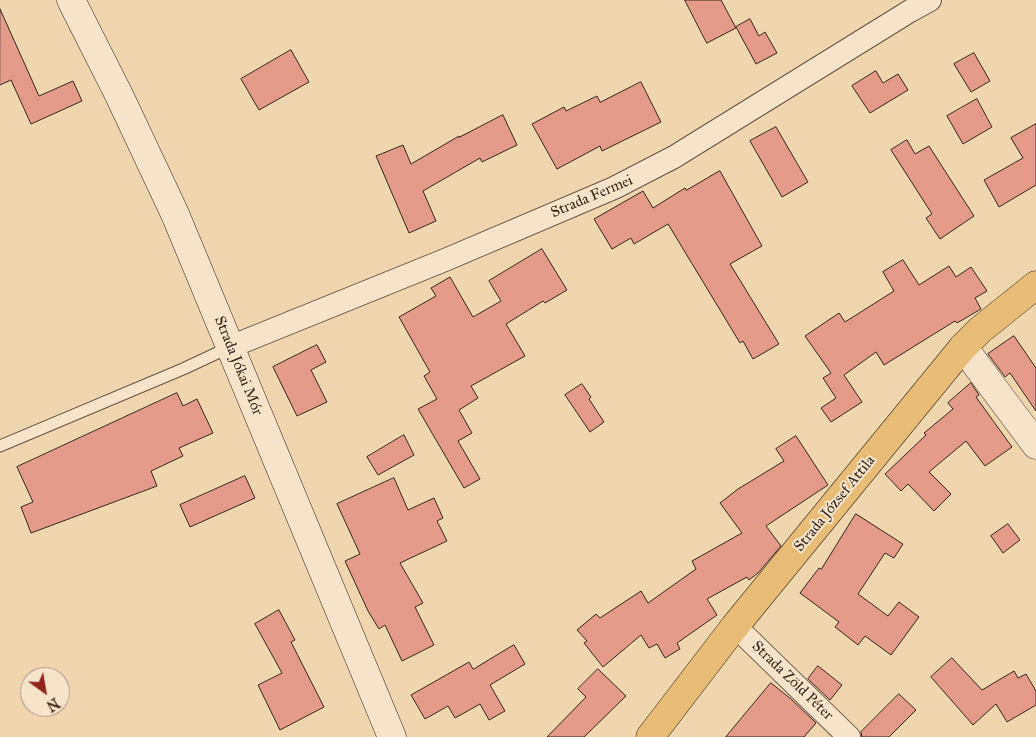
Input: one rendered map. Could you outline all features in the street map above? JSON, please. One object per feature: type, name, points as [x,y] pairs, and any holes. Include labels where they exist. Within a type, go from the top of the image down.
[{"type":"main road","name":"Strada Jókai Mór","points":[[71,0],[119,95],[175,214],[392,737]]},
{"type":"main road","name":"Strada József Attila","points":[[650,737],[735,626],[963,347],[986,325],[1036,285]]},
{"type":"main road","points":[[963,347],[1036,445]]},
{"type":"street","name":"Strada Fermei","points":[[230,347],[445,260],[639,176],[674,158],[908,5],[930,0]]},
{"type":"street","name":"Strada Zöld Péter","points":[[735,626],[849,737]]},
{"type":"lane","points":[[0,446],[183,369],[230,347]]},
{"type":"building","points":[[685,0],[721,0],[736,28],[707,43]]},
{"type":"building","points":[[0,9],[39,96],[73,81],[82,101],[31,124],[11,80],[0,85]]},
{"type":"building","points":[[750,19],[759,36],[765,32],[777,53],[756,64],[736,27]]},
{"type":"building","points":[[291,50],[309,82],[259,110],[241,79]]},
{"type":"building","points":[[974,53],[990,81],[971,92],[954,64]]},
{"type":"building","points":[[876,71],[883,83],[898,74],[908,90],[870,113],[852,86]]},
{"type":"building","points":[[641,82],[661,122],[602,151],[600,146],[557,169],[532,124],[564,107],[566,111],[597,96],[600,102]]},
{"type":"building","points":[[977,99],[992,127],[963,144],[947,116]]},
{"type":"building","points":[[503,115],[517,145],[482,162],[480,158],[423,191],[436,221],[409,233],[376,156],[403,145],[411,164],[459,136]]},
{"type":"building","points":[[1036,124],[1036,185],[999,207],[984,180],[1023,158],[1011,138]]},
{"type":"building","points":[[776,127],[808,182],[782,197],[750,141]]},
{"type":"building","points":[[907,140],[915,154],[929,146],[974,216],[940,239],[926,218],[932,214],[891,150]]},
{"type":"building","points":[[720,171],[762,246],[730,264],[779,344],[753,359],[743,341],[740,343],[668,224],[634,244],[631,238],[612,249],[594,219],[643,191],[653,208],[685,188],[686,190]]},
{"type":"building","points":[[542,249],[567,290],[545,303],[543,301],[506,324],[525,356],[471,386],[478,398],[459,410],[472,433],[458,441],[480,479],[464,488],[418,409],[437,399],[424,376],[430,372],[399,317],[436,296],[431,288],[450,277],[473,317],[501,301],[489,281]]},
{"type":"building","points":[[903,260],[919,285],[949,266],[956,277],[971,267],[987,291],[975,298],[981,309],[957,323],[955,321],[884,365],[876,352],[844,375],[862,402],[831,422],[821,408],[836,398],[823,378],[831,373],[805,336],[839,313],[845,322],[894,291],[883,272]]},
{"type":"building","points":[[1014,336],[1036,368],[1036,411],[1010,373],[1005,377],[988,354]]},
{"type":"building","points":[[317,345],[326,362],[311,370],[327,402],[297,416],[273,367]]},
{"type":"building","points":[[971,383],[979,395],[976,397],[1012,447],[985,466],[966,441],[929,472],[951,494],[934,511],[908,484],[901,491],[885,474],[926,435],[924,433],[953,409],[948,403]]},
{"type":"building","points":[[582,384],[604,422],[590,432],[565,395]]},
{"type":"building","points":[[177,393],[183,406],[197,399],[213,433],[179,448],[183,456],[151,471],[157,486],[31,533],[21,507],[33,502],[17,467]]},
{"type":"building","points":[[404,435],[414,455],[378,475],[367,457]]},
{"type":"building","points":[[796,436],[828,485],[766,526],[781,546],[758,573],[749,580],[747,577],[707,599],[717,615],[677,643],[680,649],[665,658],[657,644],[649,648],[641,635],[603,667],[584,643],[587,641],[577,630],[596,614],[600,618],[641,591],[648,603],[696,569],[692,561],[742,533],[720,503],[738,489],[784,461],[776,449]]},
{"type":"building","points":[[245,476],[255,498],[190,527],[180,505]]},
{"type":"building","points":[[394,478],[408,510],[434,498],[443,518],[437,521],[447,541],[400,563],[423,603],[415,607],[434,645],[402,661],[385,625],[379,629],[368,611],[345,561],[360,554],[337,504]]},
{"type":"building","points":[[856,514],[903,544],[894,558],[885,553],[858,594],[888,616],[899,602],[919,617],[891,655],[865,636],[858,645],[835,627],[839,622],[800,593],[819,568],[821,569]]},
{"type":"building","points":[[1008,524],[1020,540],[1003,553],[991,536]]},
{"type":"building","points":[[279,610],[295,640],[291,642],[324,707],[280,730],[258,685],[282,673],[255,624]]},
{"type":"building","points":[[514,645],[525,664],[490,685],[505,711],[489,720],[480,704],[455,718],[448,706],[425,719],[411,695],[469,662],[473,669]]},
{"type":"building","points":[[952,658],[982,690],[1014,671],[1018,678],[1026,674],[1036,691],[1036,705],[1007,722],[996,704],[973,725],[931,677]]},
{"type":"building","points":[[818,666],[842,685],[830,700],[808,679]]},
{"type":"building","points":[[598,669],[626,696],[584,737],[547,737],[586,697],[578,689]]},
{"type":"building","points":[[771,683],[816,723],[804,737],[726,737]]},
{"type":"building","points":[[899,694],[916,710],[889,737],[862,737],[861,732]]}]
